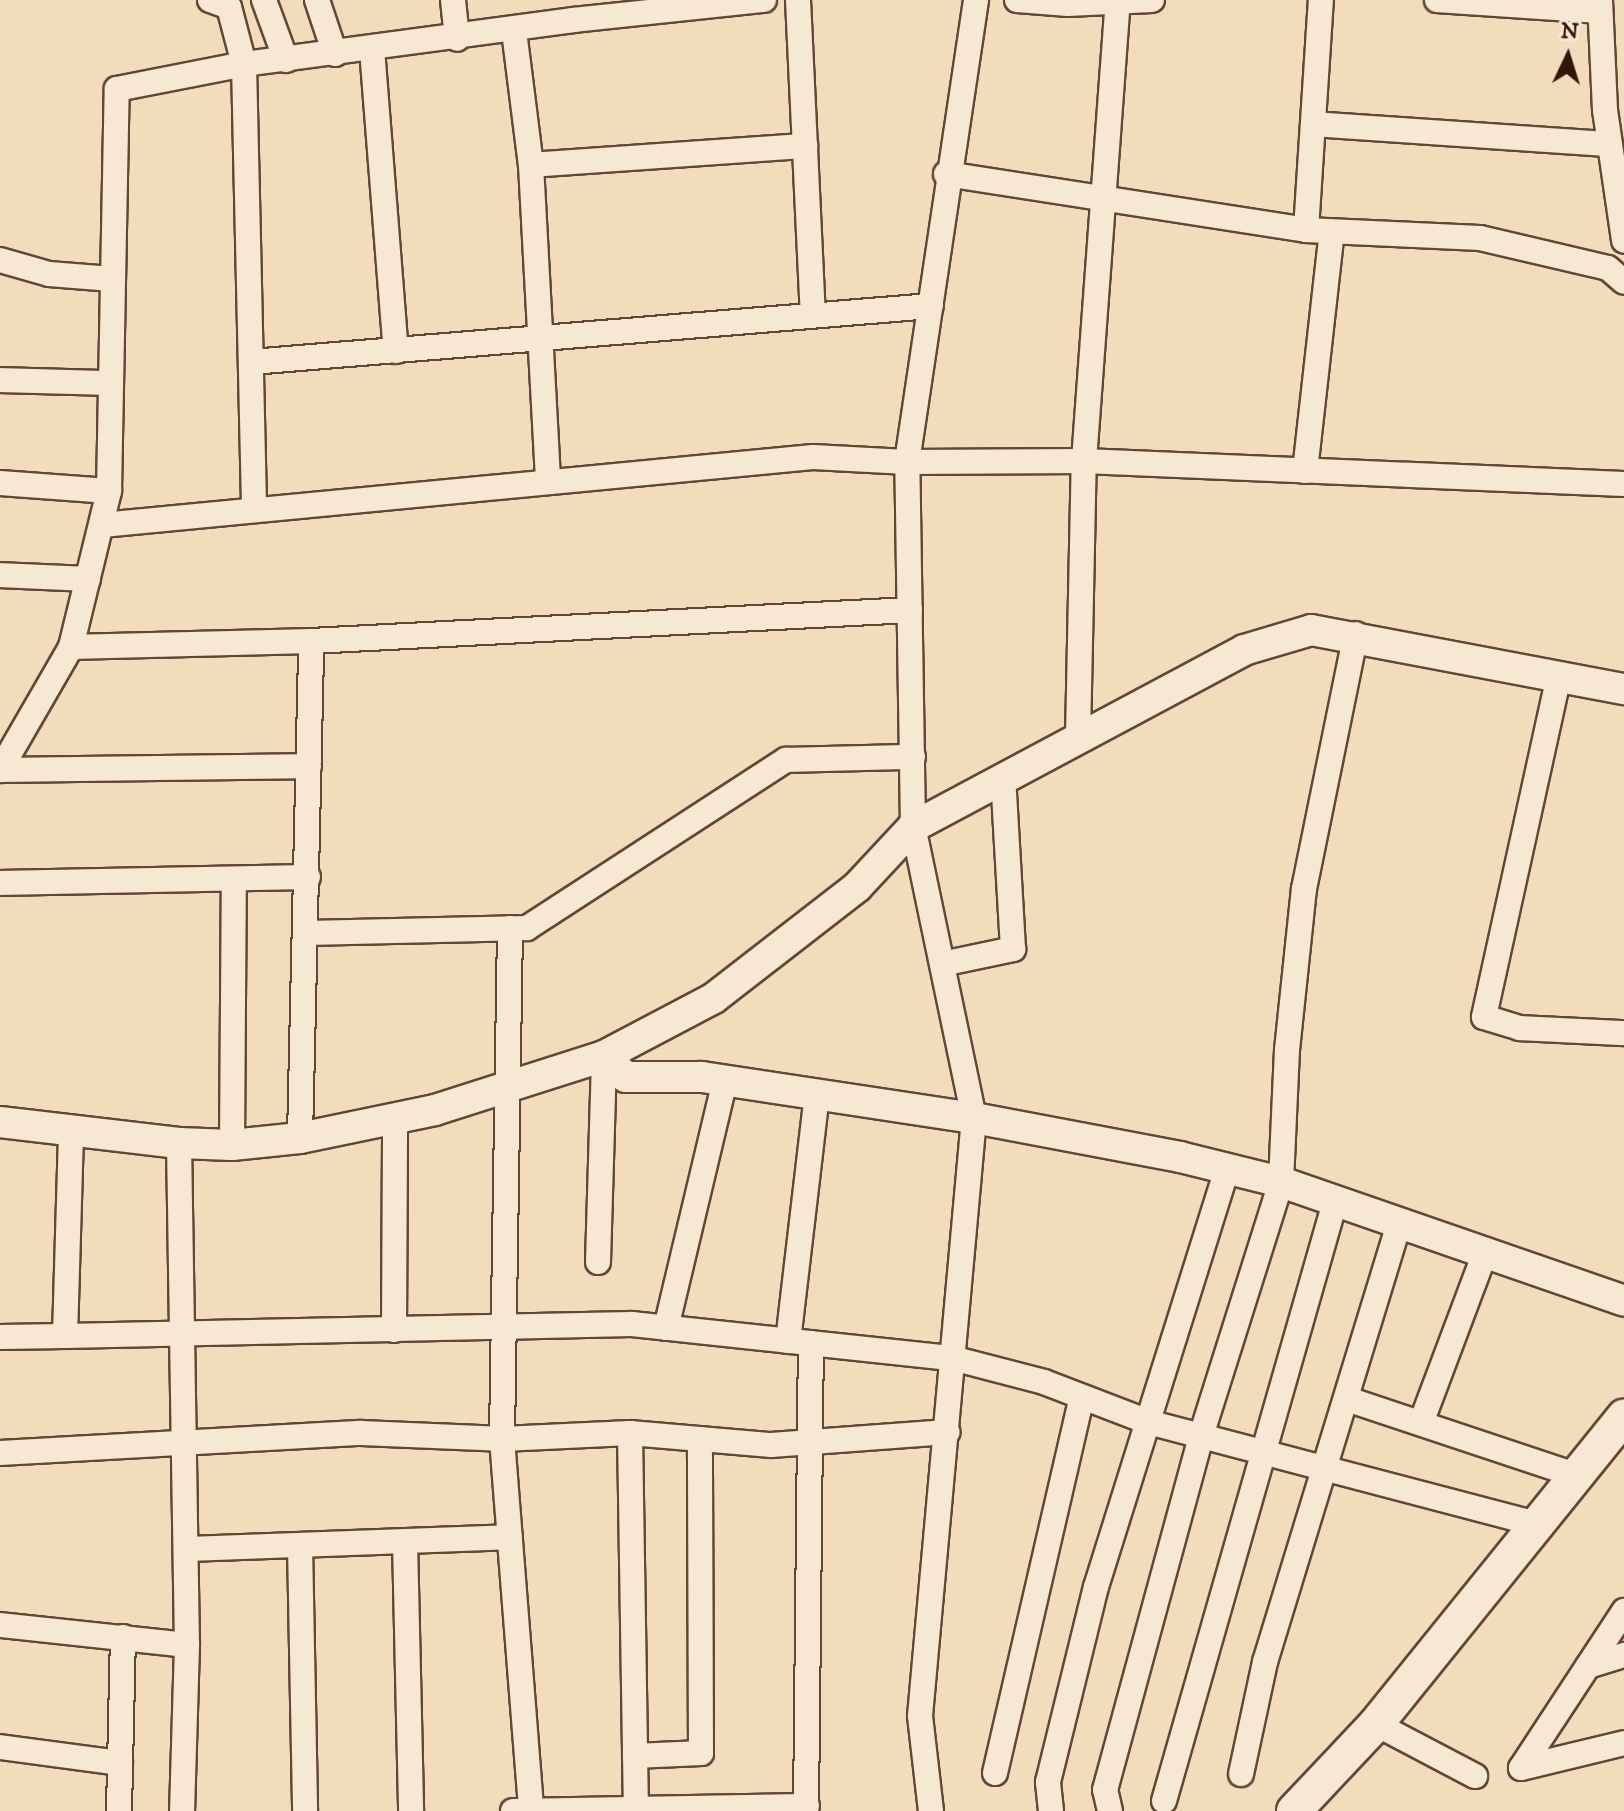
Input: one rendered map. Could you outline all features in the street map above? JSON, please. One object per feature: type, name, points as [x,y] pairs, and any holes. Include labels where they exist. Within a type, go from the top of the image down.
[{"type":"main road","points":[[1294,1811],[1376,1724],[1541,1525],[1624,1417]]},
{"type":"street","points":[[210,0],[229,7],[244,64],[254,510]]},
{"type":"street","points":[[264,0],[286,60]]},
{"type":"street","points":[[317,0],[335,54]]},
{"type":"street","points":[[453,0],[457,39]]},
{"type":"street","points":[[0,770],[71,647],[109,491],[117,89],[244,64],[457,39],[683,4],[764,0]]},
{"type":"street","points":[[798,0],[813,313]]},
{"type":"street","points":[[931,1811],[920,1716],[974,1118],[913,827],[907,462],[931,306],[946,174],[976,0]]},
{"type":"street","points":[[1017,0],[1152,0]]},
{"type":"street","points":[[1306,230],[1321,0]]},
{"type":"street","points":[[1437,0],[1600,6],[1609,144],[1624,241]]},
{"type":"street","points":[[1078,737],[1084,461],[1107,198],[1118,2]]},
{"type":"street","points":[[514,31],[531,165],[537,336],[548,482]]},
{"type":"street","points":[[372,49],[396,351]]},
{"type":"street","points":[[1313,124],[1609,144]]},
{"type":"street","points":[[531,165],[805,146]]},
{"type":"street","points":[[946,174],[1306,230],[1480,238],[1608,268],[1624,282]]},
{"type":"street","points":[[1305,471],[1332,232]]},
{"type":"street","points":[[0,260],[49,274],[112,279]]},
{"type":"street","points":[[251,362],[813,313],[931,306]]},
{"type":"street","points":[[0,380],[109,383]]},
{"type":"street","points":[[102,525],[813,457],[907,462],[1084,461],[1624,484]]},
{"type":"street","points":[[0,483],[109,491]]},
{"type":"street","points":[[0,575],[88,579]]},
{"type":"street","points":[[71,647],[311,641],[910,610]]},
{"type":"street","points":[[0,1122],[179,1143],[232,1145],[300,1138],[435,1110],[604,1056],[714,998],[857,887],[913,827],[1244,650],[1311,630],[1356,634],[1558,680],[1624,689]]},
{"type":"street","points":[[1110,1811],[1105,1790],[1201,1436],[1281,1182],[1287,1050],[1304,889],[1356,634]]},
{"type":"street","points":[[300,1138],[307,933],[311,641]]},
{"type":"street","points":[[1558,680],[1484,1017],[1520,1028],[1624,1033]]},
{"type":"street","points":[[307,933],[527,928],[786,760],[913,757]]},
{"type":"street","points":[[0,770],[309,766]]},
{"type":"street","points":[[942,964],[1013,949],[1003,778]]},
{"type":"street","points":[[0,883],[308,877]]},
{"type":"street","points":[[232,1145],[234,879]]},
{"type":"street","points":[[510,928],[505,1086],[502,1439],[532,1811]]},
{"type":"street","points":[[604,1056],[626,1077],[725,1081],[974,1118],[1281,1182],[1398,1226],[1624,1301]]},
{"type":"street","points":[[598,1262],[604,1056]]},
{"type":"street","points":[[666,1328],[725,1081]]},
{"type":"street","points":[[513,1811],[806,1809],[810,1443],[799,1342],[817,1094]]},
{"type":"street","points":[[394,1330],[395,1117]]},
{"type":"street","points":[[65,1336],[71,1130]]},
{"type":"street","points":[[179,1143],[187,1645],[182,1811]]},
{"type":"street","points":[[1051,1811],[1048,1782],[1092,1602],[1227,1170]]},
{"type":"street","points":[[1164,1801],[1335,1202]]},
{"type":"street","points":[[1241,1774],[1265,1662],[1326,1473],[1398,1226]]},
{"type":"street","points":[[1421,1423],[1485,1253]]},
{"type":"street","points":[[0,1337],[666,1328],[952,1358],[1082,1397],[1148,1422],[1326,1473],[1541,1525]]},
{"type":"street","points":[[995,1773],[1082,1397]]},
{"type":"street","points":[[1347,1399],[1579,1476]]},
{"type":"street","points":[[0,1453],[361,1433],[502,1439],[630,1433],[810,1443],[948,1432]]},
{"type":"street","points":[[630,1433],[636,1809]]},
{"type":"street","points":[[635,1756],[701,1753],[700,1439]]},
{"type":"street","points":[[186,1549],[510,1537]]},
{"type":"street","points":[[405,1541],[411,1811]]},
{"type":"street","points":[[300,1545],[305,1811]]},
{"type":"street","points":[[1624,1611],[1521,1768],[1624,1743]]},
{"type":"street","points":[[0,1625],[187,1645]]},
{"type":"street","points":[[119,1811],[123,1637]]},
{"type":"street","points":[[1588,1666],[1624,1655]]},
{"type":"street","points":[[1376,1724],[1475,1776]]},
{"type":"street","points":[[0,1747],[120,1763]]}]
